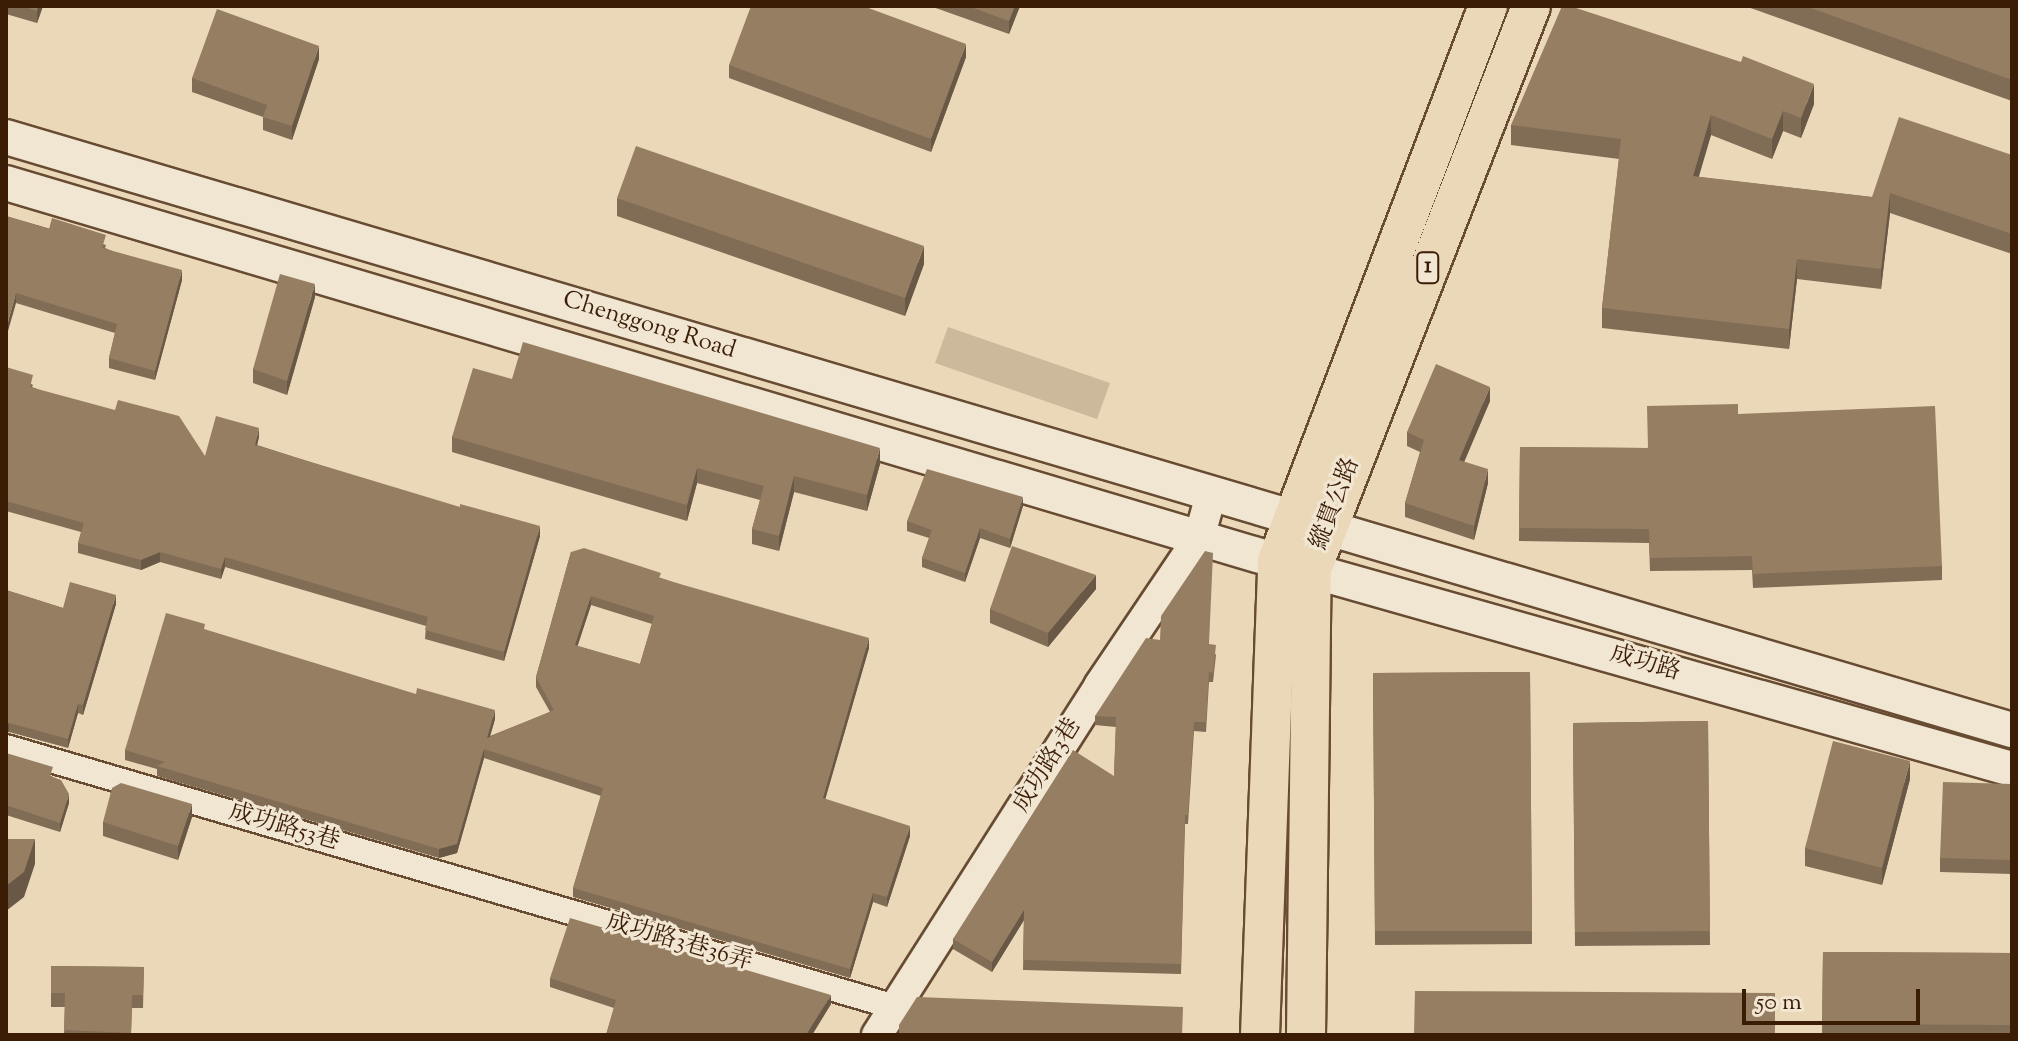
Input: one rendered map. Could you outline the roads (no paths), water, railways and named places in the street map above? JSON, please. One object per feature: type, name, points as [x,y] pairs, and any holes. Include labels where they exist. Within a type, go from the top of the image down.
[{"type":"main road","name":"縱貫公路","points":[[1260,1035],[1294,565],[1488,6]]},
{"type":"main road","name":"縱貫公路","points":[[1308,524],[1531,6]]},
{"type":"main road","name":"Chenggong Road","points":[[6,137],[368,241],[1308,524]]},
{"type":"main road","name":"Chenggong Road","points":[[6,183],[1294,565]]},
{"type":"main road","name":"成功路","points":[[1308,524],[2012,730]]},
{"type":"main road","name":"縱貫公路","points":[[1294,565],[1306,1035]]},
{"type":"main road","name":"成功路","points":[[1294,565],[2012,769]]},
{"type":"street","name":"成功路3巷","points":[[877,1035],[1099,686],[1199,538],[1211,495]]},
{"type":"street","name":"成功路53巷","points":[[6,747],[464,880]]},
{"type":"street","name":"成功路3巷36弄","points":[[464,880],[895,1007]]}]
